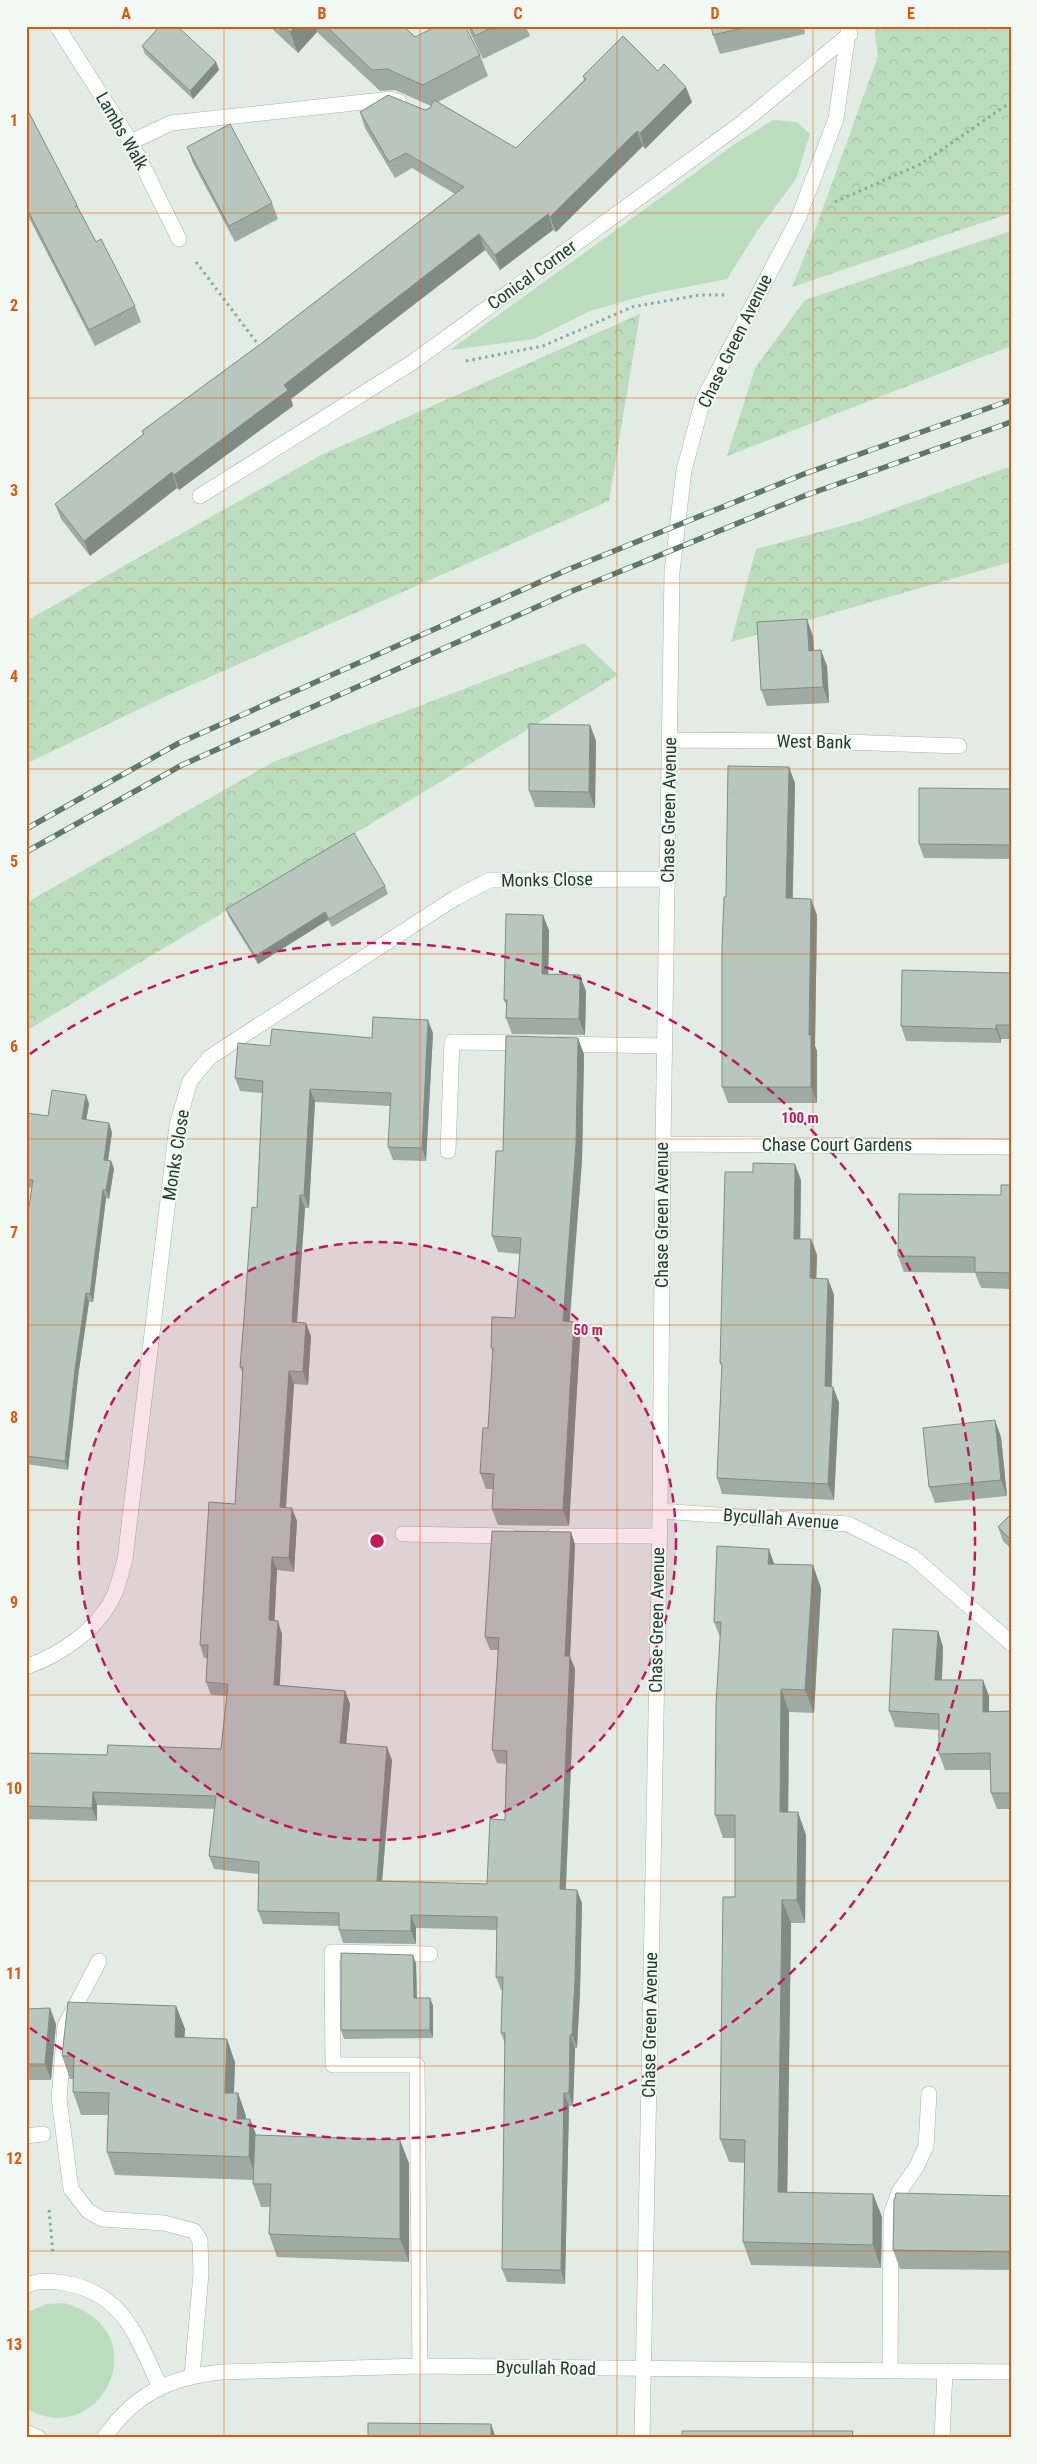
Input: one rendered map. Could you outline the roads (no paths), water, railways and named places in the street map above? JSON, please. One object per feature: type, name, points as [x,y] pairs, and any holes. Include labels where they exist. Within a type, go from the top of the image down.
[{"type":"street","name":"Lambs Walk","points":[[57,26],[131,142],[179,239]]},
{"type":"street","name":"Chase Green Avenue","points":[[642,2438],[660,1511],[664,1046],[672,572],[684,470],[702,400],[798,219],[836,120],[849,30]]},
{"type":"street","name":"Conical Corner","points":[[200,496],[410,364],[742,123],[849,30]]},
{"type":"street","points":[[131,142],[171,123],[391,99],[414,109]]},
{"type":"street","name":"West Bank","points":[[670,740],[816,741],[959,746]]},
{"type":"street","name":"Monks Close","points":[[26,1667],[51,1658],[83,1634],[99,1618],[114,1594],[125,1560],[177,1125],[190,1081],[210,1057],[455,898],[490,880],[668,879]]},
{"type":"street","points":[[448,1151],[452,1042],[664,1046]]},
{"type":"street","name":"Chase Court Gardens","points":[[663,1144],[1011,1147]]},
{"type":"street","name":"Bycullah Avenue","points":[[660,1511],[848,1524],[913,1557],[1011,1643]]},
{"type":"street","points":[[403,1534],[523,1536]]},
{"type":"street","points":[[542,1536],[659,1536]]},
{"type":"street","points":[[420,2366],[417,2065],[333,2065],[332,1952],[430,1954]]},
{"type":"street","points":[[99,1961],[65,2026],[59,2099],[71,2189],[88,2212],[102,2218],[164,2223],[194,2231],[200,2240],[201,2274],[192,2375]]},
{"type":"street","points":[[890,2371],[891,2214],[899,2192],[917,2166],[926,2146],[929,2094]]},
{"type":"street","points":[[26,2136],[43,2134]]},
{"type":"street","points":[[26,2286],[56,2281],[81,2286],[105,2297],[133,2328],[160,2387]]},
{"type":"street","name":"Bycullah Road","points":[[104,2438],[115,2421],[132,2404],[160,2387],[192,2375],[232,2371],[420,2366],[1011,2372]]},
{"type":"street","points":[[942,2438],[945,2371]]},
{"type":"railway","points":[[26,829],[179,743],[567,570],[804,474],[1011,400]]},
{"type":"railway","points":[[26,852],[182,765],[570,592],[804,496],[1011,422]]}]
